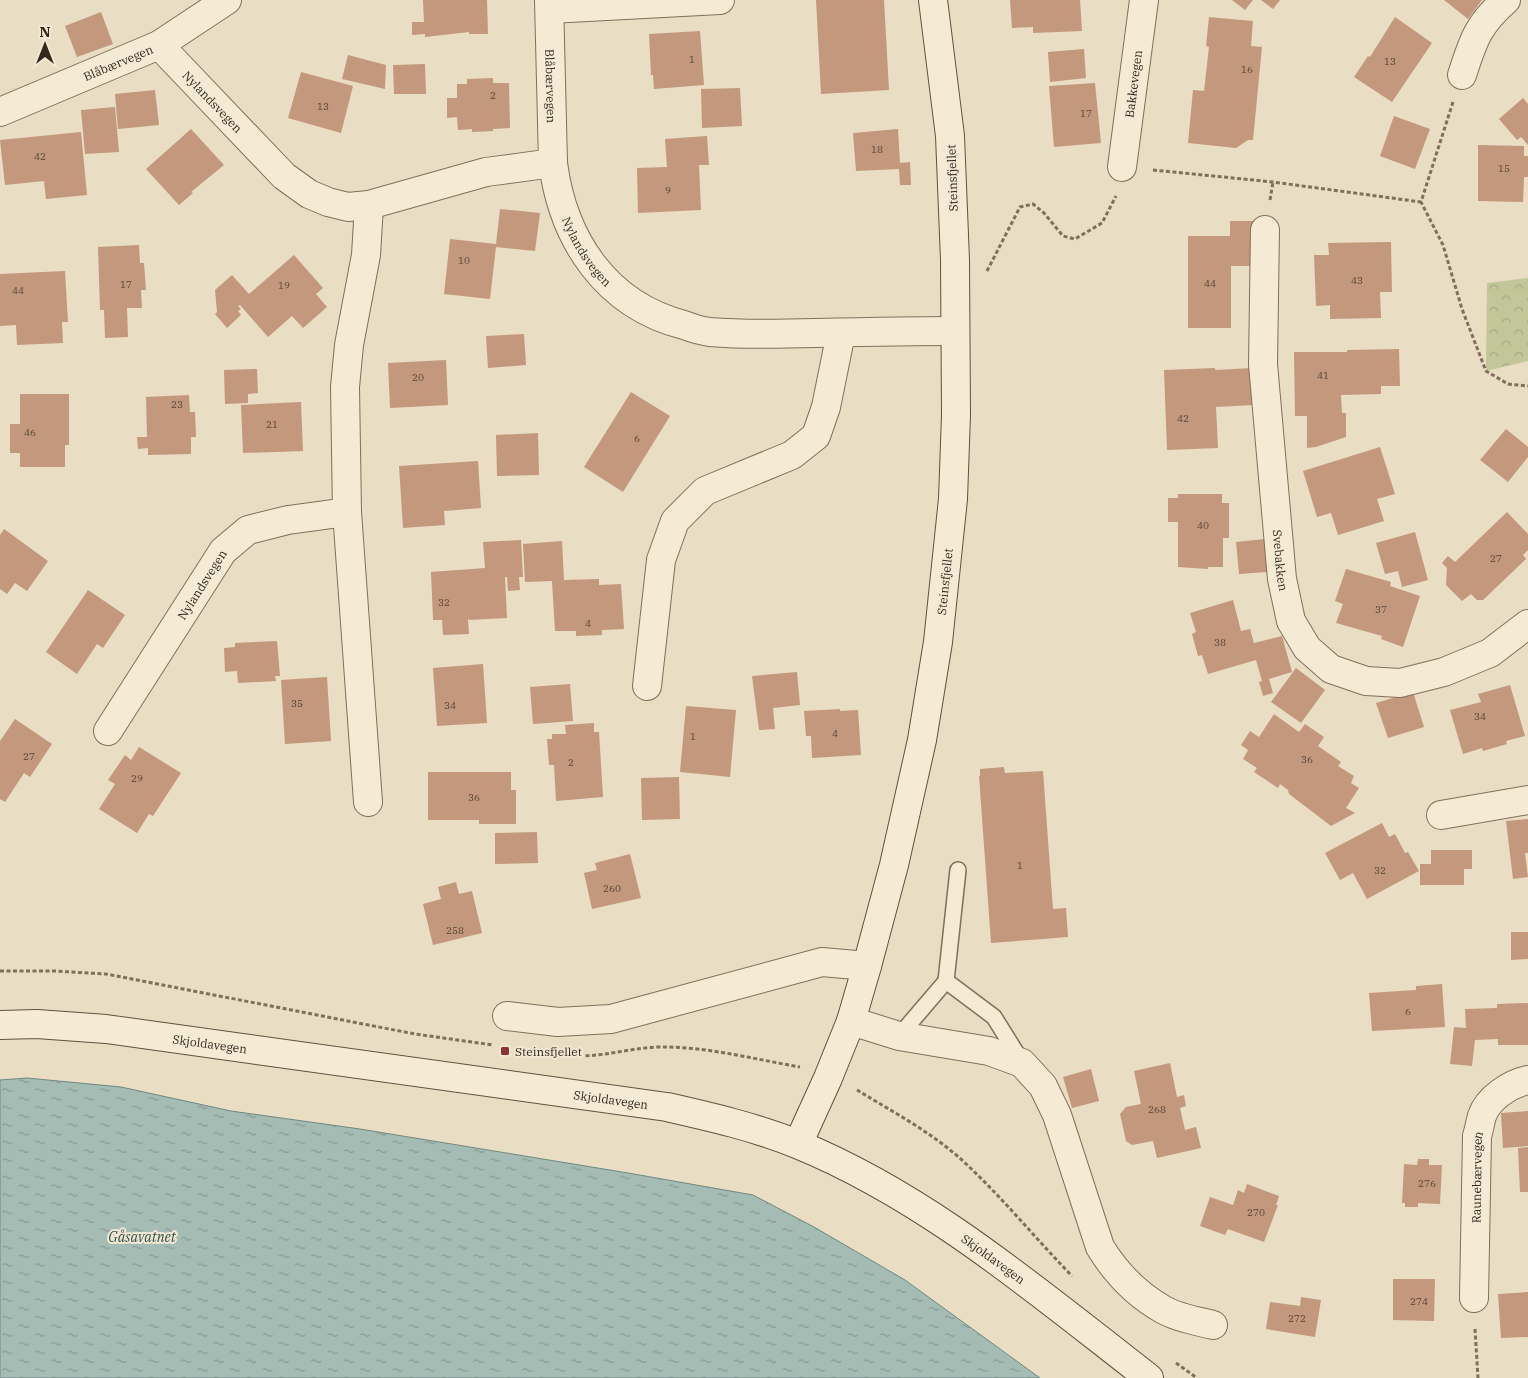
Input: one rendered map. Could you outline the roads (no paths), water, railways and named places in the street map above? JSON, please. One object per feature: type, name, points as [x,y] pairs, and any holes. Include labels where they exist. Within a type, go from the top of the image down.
[{"type":"street","name":"Blåbærvegen","points":[[0,112],[159,45],[227,0]]},
{"type":"street","name":"Blåbærvegen","points":[[553,163],[549,5],[720,0]]},
{"type":"street","name":"Steinsfjellet","points":[[798,1144],[828,1078],[851,1020],[867,966],[894,865],[922,740],[938,642],[952,499],[956,415],[950,136],[933,0]]},
{"type":"street","name":"Bakkevegen","points":[[1122,167],[1144,0]]},
{"type":"street","points":[[1462,75],[1474,38],[1487,18],[1506,0]]},
{"type":"street","name":"Nylandsvegen","points":[[159,45],[284,176],[309,194],[328,202],[348,207],[369,205],[486,172],[553,163],[556,187],[568,222],[585,255],[607,282],[633,305],[668,321],[708,332],[758,334],[955,331]]},
{"type":"street","points":[[368,802],[347,512],[345,387],[349,345],[366,255],[369,205]]},
{"type":"street","name":"Svebakken","points":[[1265,230],[1263,364],[1282,579],[1291,622],[1307,648],[1331,669],[1366,681],[1400,683],[1444,672],[1490,653],[1526,632]]},
{"type":"street","points":[[647,686],[661,560],[675,521],[705,491],[792,455],[816,436],[826,407],[841,333]]},
{"type":"street","name":"Nylandsvegen","points":[[108,731],[223,551],[248,530],[288,520],[347,512]]},
{"type":"street","points":[[1441,815],[1528,800]]},
{"type":"street","points":[[507,1016],[558,1022],[611,1019],[822,962],[867,966]]},
{"type":"street","points":[[851,1020],[899,1036],[989,1051],[1022,1063],[1043,1086],[1057,1115],[1100,1247],[1112,1266],[1131,1287],[1165,1310],[1213,1325]]},
{"type":"street","name":"Skjoldavegen","points":[[0,1025],[37,1024],[106,1029],[667,1107],[716,1118],[798,1144],[865,1177],[936,1219],[1030,1285],[1149,1378]]},
{"type":"street","name":"Raunebærvegen","points":[[1474,1298],[1477,1136],[1483,1114],[1497,1095],[1519,1082],[1528,1080]]},
{"type":"lane","points":[[899,1036],[946,981],[958,870]]},
{"type":"lane","points":[[946,981],[994,1017],[1022,1063]]},
{"type":"water","name":"Gåsavatnet","points":[[27,1078],[121,1087],[231,1111],[360,1129],[753,1195],[814,1227],[905,1280],[1040,1378],[0,1378],[0,1080]]},
{"type":"place","name":"Steinsfjellet","points":[[505,1051]]}]
